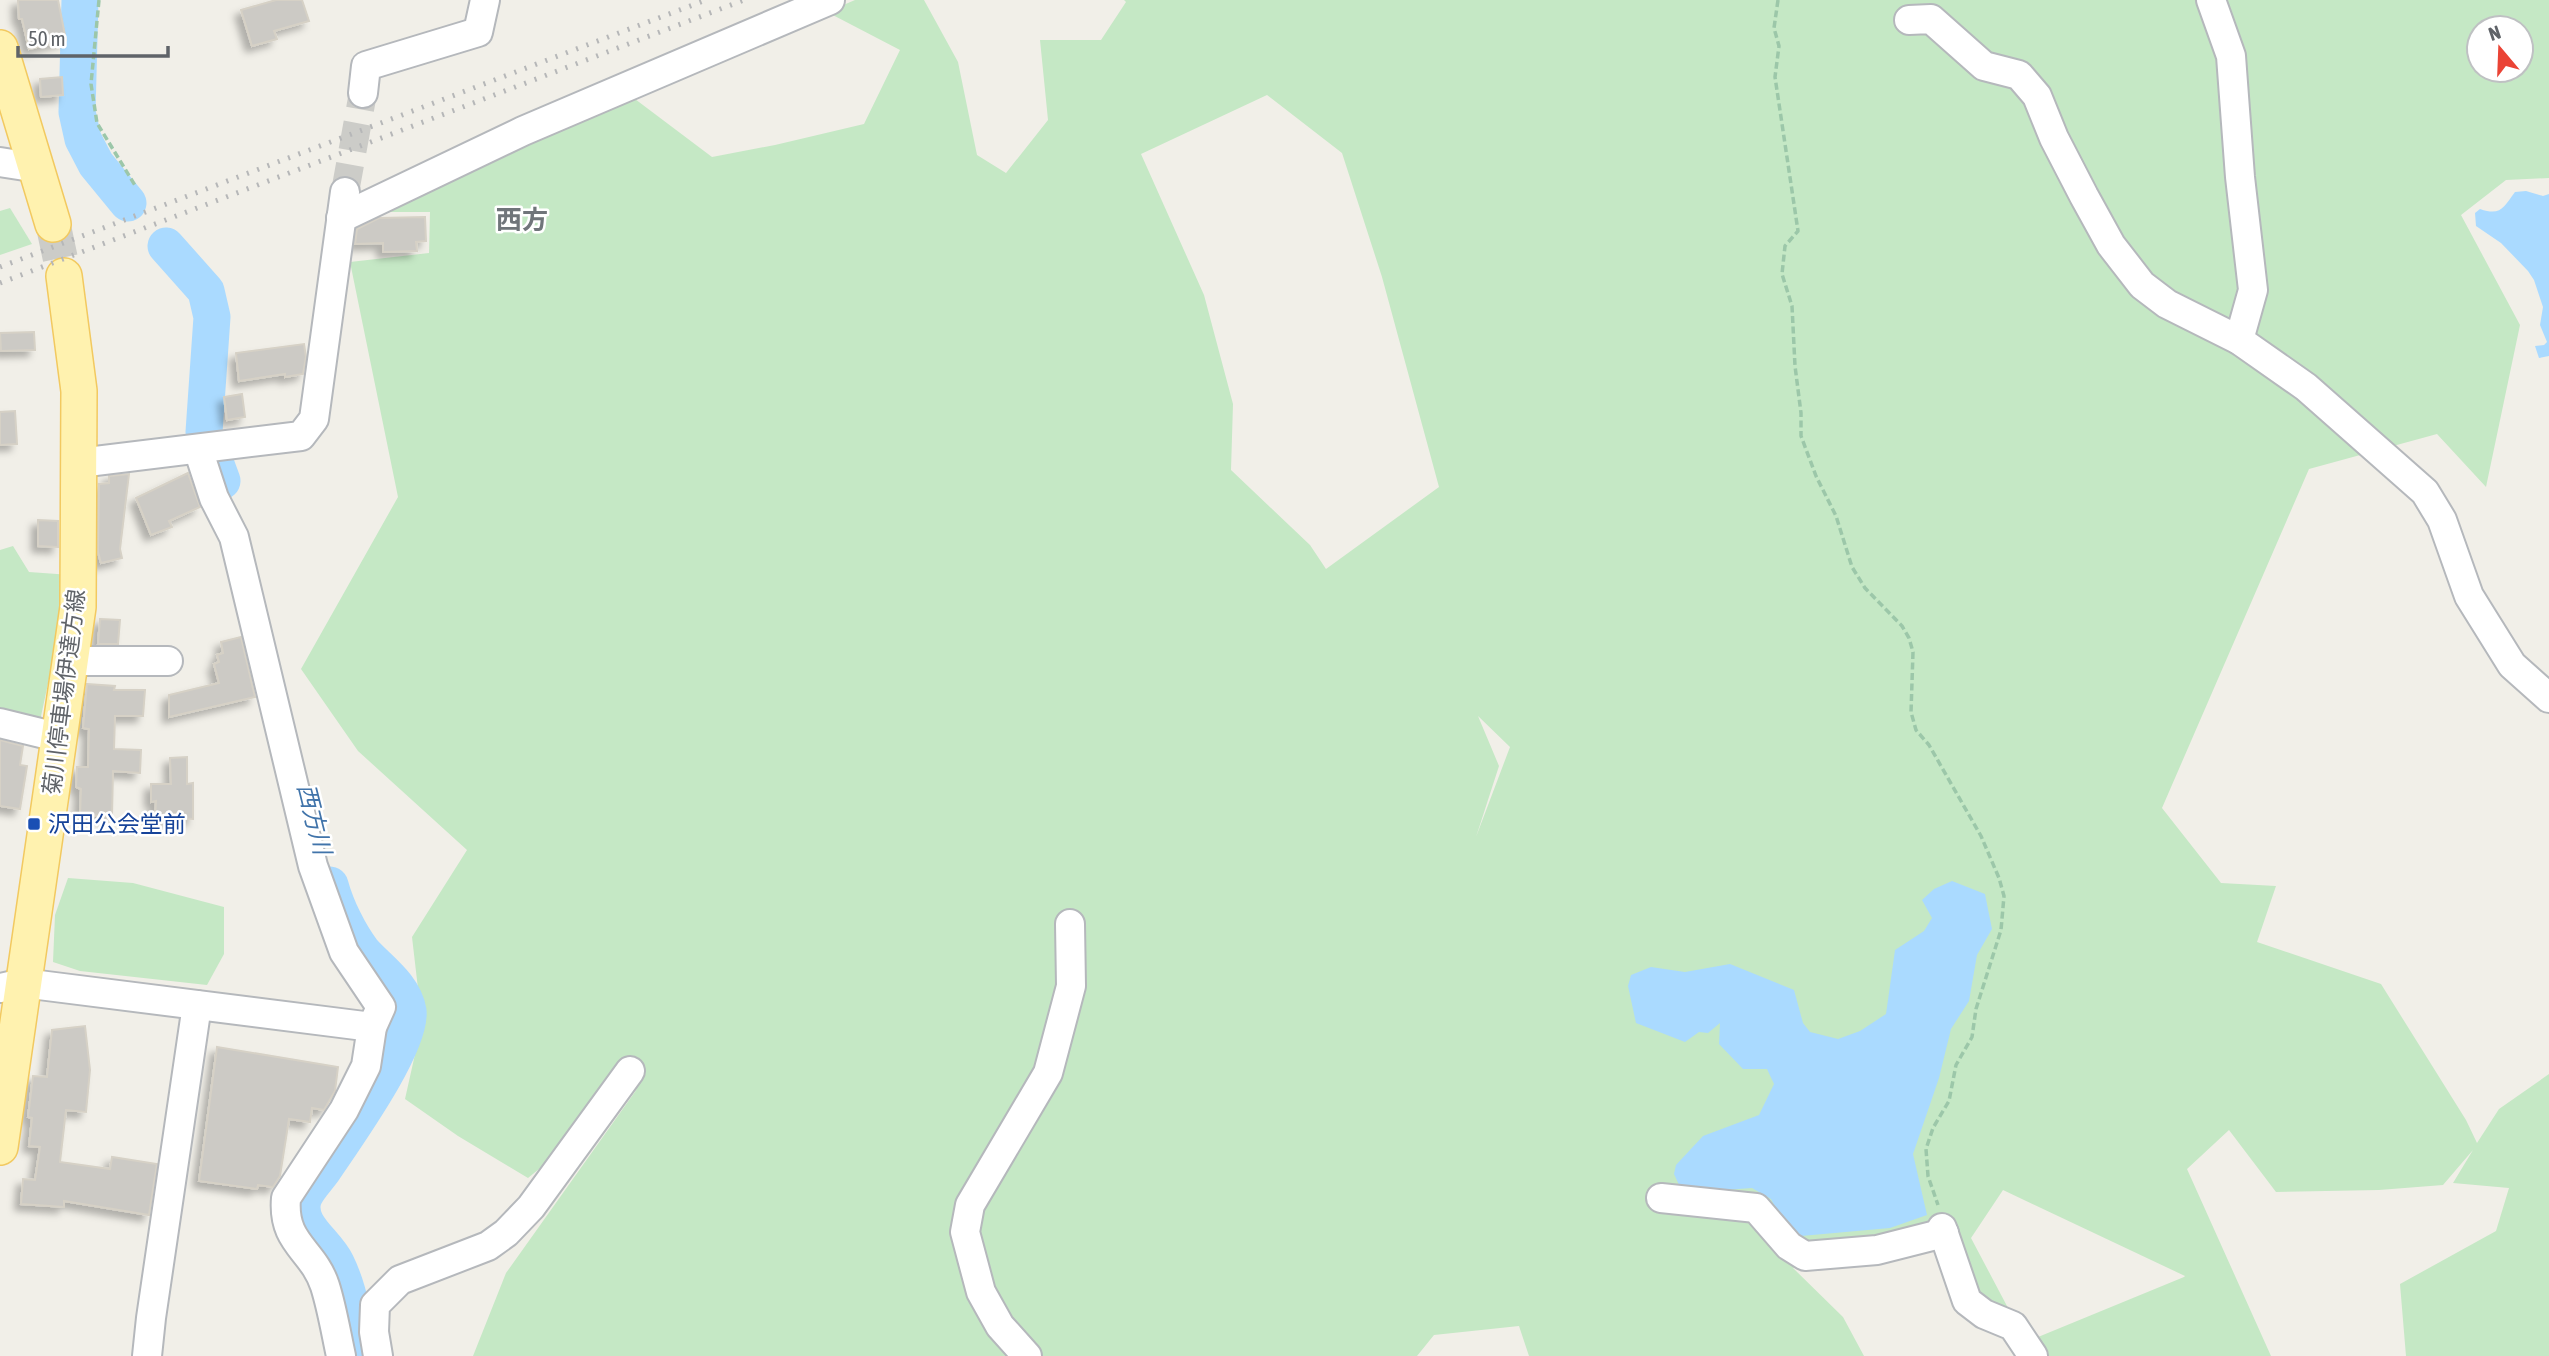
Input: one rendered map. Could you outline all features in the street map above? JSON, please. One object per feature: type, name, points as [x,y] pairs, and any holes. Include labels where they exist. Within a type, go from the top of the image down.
[{"type":"main road","points":[[0,48],[53,223]]},
{"type":"main road","name":"菊川停車場伊達方線","points":[[0,1147],[11,985],[61,738],[78,607],[79,391],[64,276]]},
{"type":"street","points":[[363,93],[366,65],[478,32],[485,0]]},
{"type":"street","points":[[79,463],[302,436],[314,419],[343,205],[831,0]]},
{"type":"street","points":[[2211,0],[2231,56],[2240,177],[2253,290],[2239,340]]},
{"type":"street","points":[[1909,20],[1930,19],[1984,66],[2019,75],[2037,96],[2054,138],[2111,245],[2142,285],[2167,304],[2239,340],[2306,387],[2425,492],[2442,520],[2469,596],[2512,665],[2549,698]]},
{"type":"street","points":[[0,162],[38,167]]},
{"type":"street","points":[[208,448],[214,498],[234,537],[313,866],[344,952],[381,1007],[372,1027],[366,1066],[344,1110],[286,1198],[284,1216],[290,1234],[314,1264],[325,1285],[341,1356]]},
{"type":"street","points":[[71,661],[168,661]]},
{"type":"street","points":[[0,723],[61,738]]},
{"type":"street","points":[[1027,1356],[1000,1326],[981,1292],[965,1232],[971,1205],[1048,1073],[1071,986],[1070,924]]},
{"type":"street","points":[[11,985],[372,1027]]},
{"type":"street","points":[[147,1356],[197,1005]]},
{"type":"street","points":[[378,1356],[374,1332],[375,1305],[400,1280],[488,1246],[506,1233],[531,1207],[630,1071]]},
{"type":"street","points":[[1661,1198],[1756,1208],[1789,1246],[1805,1256],[1877,1250],[1943,1230],[1967,1301],[1984,1314],[2013,1325],[2033,1356]]},
{"type":"path","points":[[99,0],[91,84],[97,123],[136,187]]},
{"type":"path","points":[[1778,0],[1774,28],[1779,46],[1775,77],[1798,231],[1785,246],[1782,274],[1792,306],[1801,436],[1816,476],[1836,516],[1852,567],[1865,588],[1902,626],[1909,638],[1913,652],[1911,712],[1916,730],[1980,836],[2004,896],[2001,930],[1976,1009],[1972,1037],[1956,1065],[1949,1101],[1933,1128],[1926,1149],[1928,1175],[1938,1200],[1943,1230]]},
{"type":"green space","points":[[855,0],[924,0],[958,62],[977,155],[1006,173],[1048,120],[1040,40],[1101,40],[1126,2],[1124,0],[2549,0],[2549,178],[2506,180],[2461,215],[2520,325],[2486,487],[2437,434],[2309,469],[2162,808],[2221,883],[2276,886],[2257,942],[2381,984],[2466,1120],[2477,1143],[2499,1109],[2549,1074],[2549,1356],[2406,1356],[2400,1284],[2496,1231],[2509,1188],[2453,1183],[2473,1150],[2443,1185],[2379,1190],[2276,1192],[2229,1130],[2187,1169],[2271,1356],[2031,1356],[1970,1305],[1942,1228],[1793,1268],[1843,1317],[1864,1356],[1529,1356],[1519,1326],[1434,1335],[1417,1356],[473,1356],[506,1273],[637,1089],[528,1178],[458,1136],[405,1099],[422,1023],[412,937],[467,850],[358,751],[301,669],[398,497],[350,262],[429,253],[430,212],[355,212],[627,93],[712,157],[864,124],[900,50],[827,12]],"holes":[[[1267,95],[1342,153],[1382,277],[1439,487],[1326,569],[1310,545],[1231,470],[1233,404],[1204,295],[1141,154]],[[1478,716],[1510,747],[1476,837],[1499,766]],[[2003,1190],[2185,1276],[2026,1342],[1971,1238]]]},
{"type":"green space","points":[[10,208],[32,244],[0,255],[0,211]]},
{"type":"green space","points":[[13,546],[29,572],[71,575],[40,721],[0,709],[0,550]]},
{"type":"green space","points":[[68,878],[133,883],[224,907],[224,954],[207,985],[80,971],[53,962],[55,915]]},
{"type":"water","points":[[2526,191],[2543,196],[2549,194],[2549,356],[2539,358],[2535,346],[2547,342],[2540,325],[2543,307],[2534,280],[2501,243],[2476,226],[2475,213],[2480,209],[2497,211],[2515,192]]},
{"type":"water","points":[[1952,881],[1985,894],[1992,929],[1977,955],[1969,1001],[1951,1029],[1939,1078],[1913,1154],[1927,1215],[1890,1228],[1790,1237],[1771,1199],[1752,1188],[1697,1192],[1680,1187],[1674,1174],[1676,1165],[1703,1136],[1759,1115],[1774,1084],[1767,1069],[1743,1069],[1719,1044],[1720,1023],[1708,1033],[1699,1032],[1685,1042],[1636,1023],[1628,986],[1631,975],[1651,967],[1685,972],[1730,964],[1794,990],[1803,1023],[1810,1032],[1838,1039],[1860,1031],[1886,1014],[1895,950],[1924,931],[1932,918],[1922,900],[1934,889]]},
{"type":"building","points":[[18,0],[58,0],[66,40],[29,49],[22,19],[19,19]]},
{"type":"building","points":[[276,0],[302,0],[309,21],[274,31],[277,39],[252,46],[241,10]]},
{"type":"building","points":[[62,77],[63,95],[41,97],[40,79]]},
{"type":"building","points":[[425,217],[426,241],[416,242],[417,251],[383,252],[383,243],[355,244],[357,229],[379,218]]},
{"type":"building","points":[[34,332],[35,350],[1,351],[0,333]]},
{"type":"building","points":[[304,344],[306,357],[303,374],[239,381],[236,353]]},
{"type":"building","points":[[242,394],[245,417],[227,420],[224,397]]},
{"type":"building","points":[[15,411],[17,444],[0,445],[0,412]]},
{"type":"building","points":[[188,473],[200,507],[169,521],[172,527],[151,535],[136,498]]},
{"type":"building","points":[[129,474],[120,549],[122,558],[101,563],[98,552],[99,484],[109,483],[109,476]]},
{"type":"building","points":[[38,520],[58,521],[58,547],[38,546]]},
{"type":"building","points":[[100,619],[120,620],[118,644],[98,644]]},
{"type":"building","points":[[241,637],[255,697],[169,717],[169,695],[219,683],[214,664],[219,662],[217,655],[223,653],[221,642]]},
{"type":"building","points":[[87,684],[115,686],[114,690],[145,690],[143,716],[115,716],[114,749],[141,750],[140,773],[113,771],[112,816],[80,815],[81,789],[76,787],[77,767],[88,767],[89,729],[83,728]]},
{"type":"building","points":[[0,740],[23,746],[20,765],[27,766],[20,809],[0,806]]},
{"type":"building","points":[[187,757],[187,784],[193,783],[193,819],[155,817],[156,801],[151,802],[151,784],[171,784],[170,758]]},
{"type":"building","points":[[85,1026],[90,1070],[86,1112],[66,1110],[60,1162],[110,1169],[112,1157],[157,1164],[149,1215],[64,1201],[64,1207],[21,1204],[23,1179],[35,1180],[40,1147],[29,1146],[32,1118],[28,1117],[33,1076],[47,1077],[52,1030]]},
{"type":"building","points":[[217,1047],[338,1067],[335,1091],[324,1110],[312,1108],[310,1122],[289,1119],[280,1176],[273,1187],[258,1185],[257,1189],[199,1181]]},
{"type":"waterway","name":"西方川","points":[[80,0],[77,112],[83,139],[96,164],[128,203]]},
{"type":"waterway","name":"西方川","points":[[166,246],[206,291],[212,317],[204,432],[222,481]]},
{"type":"waterway","name":"西方川","points":[[330,885],[339,911],[353,937],[363,952],[396,986],[408,1011],[407,1026],[389,1067],[303,1200],[304,1218],[336,1263],[345,1285],[358,1356]]},
{"type":"tunnel","points":[[345,192],[363,93]]},
{"type":"tunnel","points":[[53,224],[64,276]]},
{"type":"railway","points":[[0,267],[706,0]]},
{"type":"railway","points":[[0,283],[744,0]]},
{"type":"place","name":"沢田公会堂前","points":[[34,824]]},
{"type":"district","name":"西方","points":[[522,220]]}]
